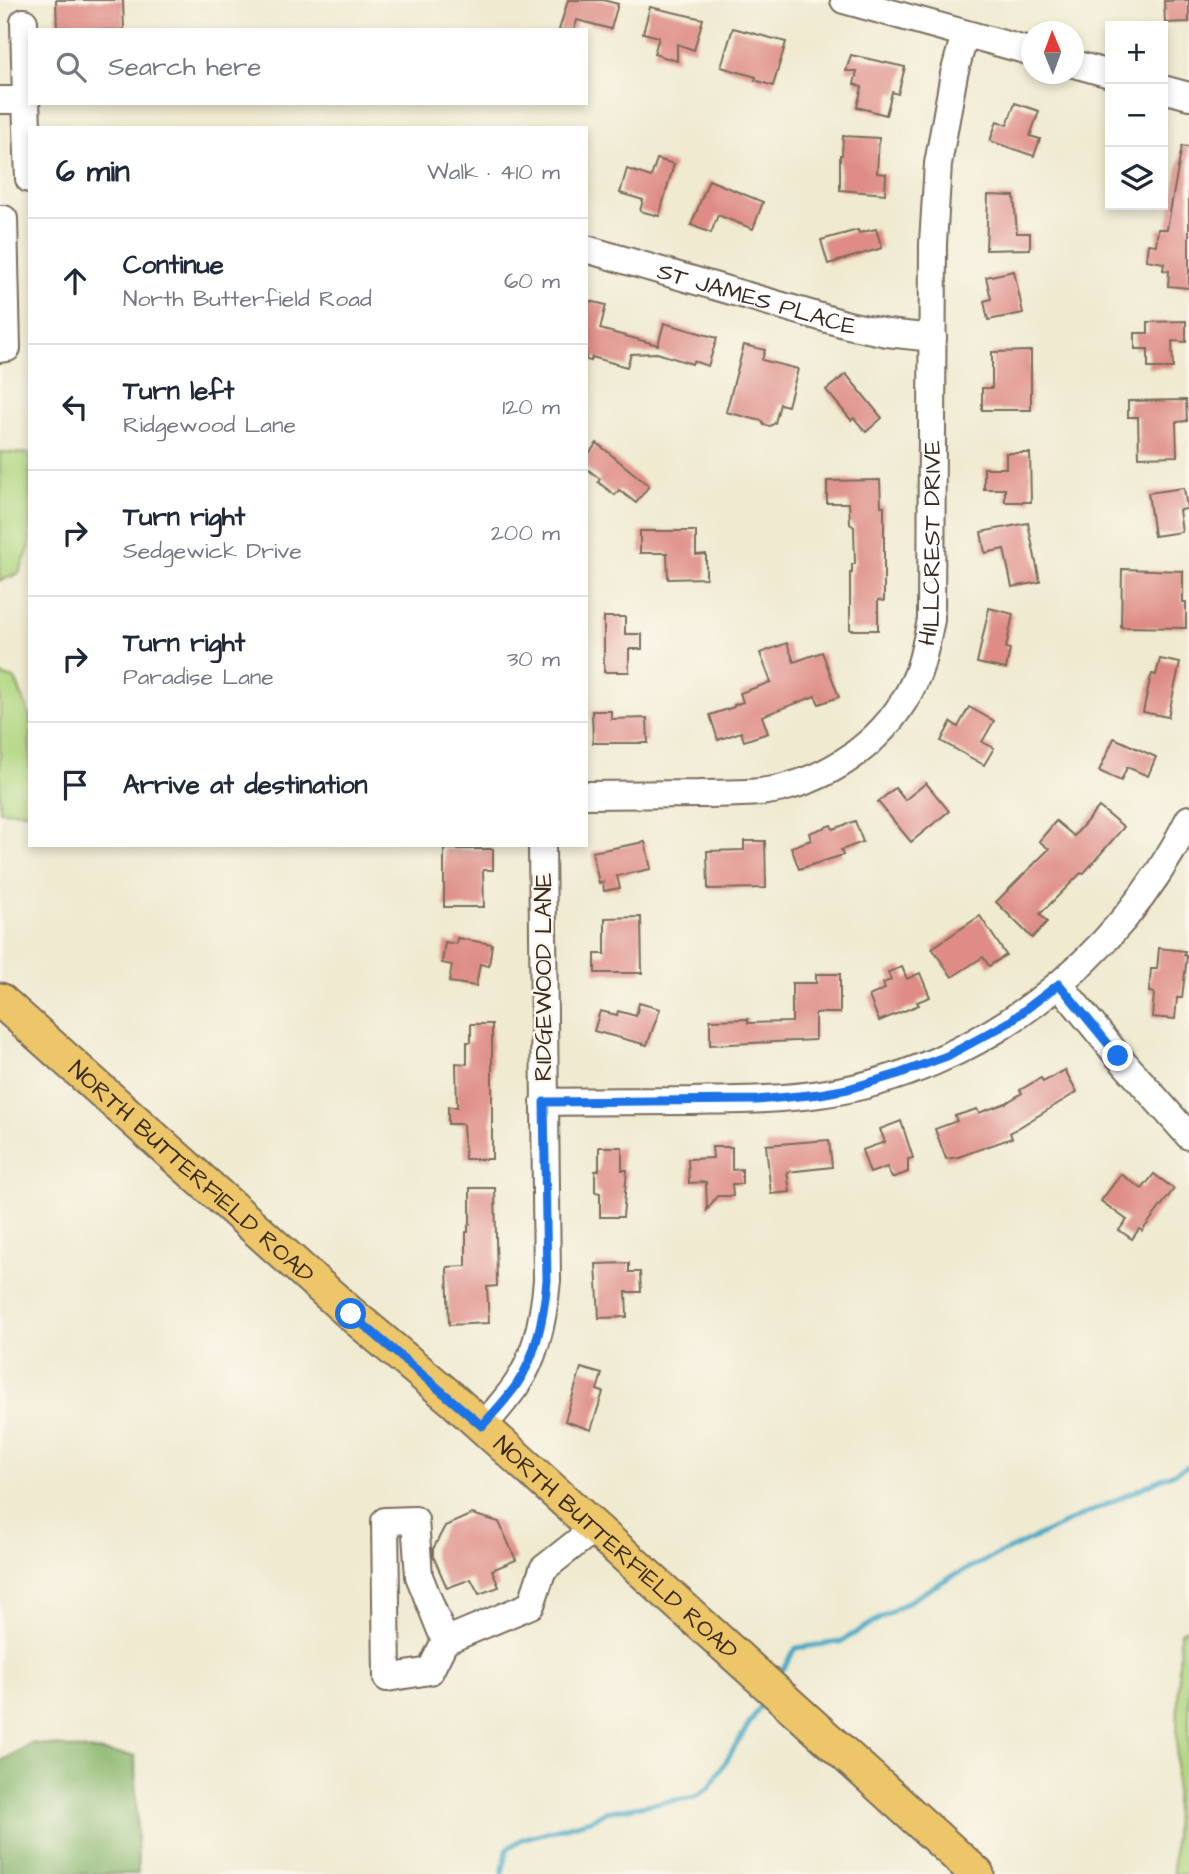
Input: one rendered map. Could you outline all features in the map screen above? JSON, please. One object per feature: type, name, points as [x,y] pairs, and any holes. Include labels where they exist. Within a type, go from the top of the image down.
[{"type":"main road","name":"NORTH BUTTERFIELD ROAD","points":[[0,1000],[351,1314],[482,1426],[977,1874]]},
{"type":"street","points":[[844,0],[1021,49]]},
{"type":"street","points":[[24,22],[13,100],[28,174]]},
{"type":"street","name":"HILLCREST DRIVE","points":[[588,795],[752,793],[788,787],[815,778],[852,757],[876,738],[892,719],[917,674],[931,621],[933,243],[937,164],[954,74],[965,34]]},
{"type":"street","points":[[1084,67],[1105,74]]},
{"type":"street","points":[[1168,90],[1189,96]]},
{"type":"street","points":[[0,219],[4,219],[8,348],[0,349]]},
{"type":"street","name":"ST JAMES PLACE","points":[[588,250],[848,325],[933,338]]},
{"type":"street","points":[[544,1102],[757,1100],[820,1094],[848,1089],[947,1056],[1008,1023],[1091,956],[1151,883],[1189,819]]},
{"type":"street","name":"RIDGEWOOD LANE","points":[[482,1426],[518,1382],[537,1338],[545,1304],[547,1280],[542,847]]},
{"type":"street","points":[[1059,984],[1189,1136]]},
{"type":"street","points":[[445,1641],[419,1576],[415,1520],[385,1521],[387,1678],[430,1671],[445,1641],[531,1605],[543,1569],[595,1528]]},
{"type":"green space","points":[[0,452],[28,454],[28,551],[19,573],[0,581]]},
{"type":"green space","points":[[0,675],[15,679],[28,710],[28,812],[0,811]]},
{"type":"green space","points":[[1189,1628],[1189,1874],[1173,1874],[1180,1632]]},
{"type":"green space","points":[[32,1743],[135,1756],[138,1874],[0,1874],[0,1762]]},
{"type":"building","points":[[56,0],[123,0],[124,28],[57,28]]},
{"type":"building","points":[[568,0],[603,0],[618,4],[611,29],[577,20],[575,28],[560,28]]},
{"type":"building","points":[[1189,0],[1189,22],[1165,21],[1164,1]]},
{"type":"building","points":[[650,7],[703,19],[694,50],[677,44],[677,61],[654,54],[659,37],[643,33]]},
{"type":"building","points":[[733,28],[786,42],[773,86],[755,80],[756,77],[721,67]]},
{"type":"building","points":[[851,55],[905,67],[898,94],[892,92],[886,115],[857,107],[862,87],[854,84],[857,71],[846,71]]},
{"type":"building","points":[[1015,103],[1039,111],[1030,136],[1040,139],[1034,156],[990,141],[997,121],[1007,125]]},
{"type":"building","points":[[843,136],[879,138],[877,173],[886,174],[885,194],[840,190]]},
{"type":"building","points":[[1182,146],[1189,147],[1189,288],[1168,286],[1169,271],[1163,270],[1164,263],[1146,260],[1148,244],[1156,245],[1158,229],[1167,229]]},
{"type":"building","points":[[657,159],[674,164],[659,216],[640,211],[643,200],[620,193],[627,169],[651,177]]},
{"type":"building","points":[[709,180],[763,202],[753,229],[718,215],[711,233],[691,225]]},
{"type":"building","points":[[988,195],[1014,196],[1017,233],[1030,233],[1030,249],[986,250]]},
{"type":"building","points":[[876,229],[882,248],[828,264],[821,240],[858,230],[859,233]]},
{"type":"building","points":[[1014,271],[1023,313],[988,320],[984,301],[991,299],[986,277]]},
{"type":"building","points":[[588,300],[606,305],[600,329],[658,345],[664,323],[717,338],[708,366],[657,353],[631,354],[627,367],[592,357],[591,361],[588,360]]},
{"type":"building","points":[[1186,321],[1186,342],[1172,341],[1173,368],[1148,368],[1148,349],[1135,349],[1135,333],[1148,333],[1148,322]]},
{"type":"building","points":[[744,345],[765,350],[762,360],[798,369],[788,406],[780,404],[775,423],[770,426],[764,425],[762,421],[726,412]]},
{"type":"building","points":[[1031,351],[1031,410],[982,410],[982,388],[992,388],[992,352]]},
{"type":"building","points":[[846,374],[882,418],[866,432],[854,418],[851,420],[826,390]]},
{"type":"building","points":[[1186,400],[1187,421],[1176,422],[1177,456],[1139,457],[1138,417],[1128,417],[1128,401]]},
{"type":"building","points":[[597,443],[649,486],[636,503],[619,490],[615,495],[598,482],[600,479],[588,470],[588,454]]},
{"type":"building","points":[[1006,453],[1030,453],[1031,502],[1005,502],[1005,489],[984,489],[984,468],[1006,468]]},
{"type":"building","points":[[880,480],[881,506],[884,506],[884,601],[878,600],[878,630],[850,630],[850,573],[852,564],[855,564],[854,527],[850,524],[849,503],[827,503],[827,481]]},
{"type":"building","points":[[1184,488],[1187,509],[1179,510],[1182,532],[1154,536],[1148,493]]},
{"type":"building","points":[[1028,523],[1040,582],[1012,587],[1004,549],[985,553],[981,532]]},
{"type":"building","points":[[640,531],[696,531],[696,555],[706,554],[706,578],[668,579],[667,553],[640,553]]},
{"type":"building","points":[[1122,569],[1183,571],[1186,628],[1121,627]]},
{"type":"building","points":[[989,608],[1013,614],[1006,648],[1010,649],[1006,669],[977,663]]},
{"type":"building","points":[[604,617],[625,617],[625,634],[642,634],[642,649],[629,649],[629,672],[604,672]]},
{"type":"building","points":[[787,643],[794,662],[822,652],[839,697],[819,704],[815,696],[762,716],[768,733],[744,741],[741,732],[718,740],[710,715],[743,702],[740,693],[771,682],[760,653]]},
{"type":"building","points":[[1160,659],[1180,663],[1168,717],[1143,712],[1150,680],[1152,674],[1156,675]]},
{"type":"building","points":[[969,707],[994,721],[982,742],[994,748],[984,765],[941,741],[951,722],[958,727]]},
{"type":"building","points":[[592,711],[611,711],[611,719],[647,718],[648,743],[593,743]]},
{"type":"building","points":[[1114,738],[1156,757],[1148,776],[1127,767],[1121,781],[1099,771]]},
{"type":"building","points":[[926,783],[949,811],[911,842],[878,802],[895,788],[905,800]]},
{"type":"building","points":[[1099,807],[1124,827],[1083,874],[1040,914],[1047,922],[1032,938],[996,902],[1049,849],[1039,841],[1056,821],[1074,836]]},
{"type":"building","points":[[855,821],[863,842],[841,850],[843,855],[799,869],[791,847],[811,840],[809,833],[831,825],[833,829]]},
{"type":"building","points":[[744,841],[765,841],[766,888],[708,889],[707,851],[744,850]]},
{"type":"building","points":[[645,842],[651,869],[617,876],[620,888],[604,891],[603,882],[599,883],[592,852]]},
{"type":"building","points":[[444,849],[493,849],[493,870],[483,870],[484,907],[444,907]]},
{"type":"building","points":[[980,916],[1006,955],[989,966],[983,957],[952,977],[932,948]]},
{"type":"building","points":[[641,917],[642,973],[595,973],[595,954],[605,954],[605,918]]},
{"type":"building","points":[[457,938],[492,944],[489,966],[480,964],[476,986],[449,982],[452,965],[442,963],[445,942],[456,944]]},
{"type":"building","points":[[1159,948],[1185,951],[1184,955],[1187,956],[1182,998],[1177,998],[1175,1019],[1152,1017],[1154,993],[1149,992],[1151,969],[1157,969]]},
{"type":"building","points":[[902,967],[907,979],[920,973],[930,997],[917,1002],[919,1005],[879,1021],[869,996],[885,989],[883,983],[891,980],[888,972]]},
{"type":"building","points":[[816,974],[840,974],[840,1013],[815,1013],[815,1040],[710,1045],[710,1020],[792,1022],[792,983],[816,983]]},
{"type":"building","points":[[639,1003],[660,1009],[647,1045],[594,1031],[600,1011],[617,1015],[618,1011],[636,1016]]},
{"type":"building","points":[[471,1024],[492,1024],[492,1159],[465,1159],[463,1124],[448,1124],[448,1107],[457,1107],[456,1063],[467,1064],[467,1042],[471,1042]]},
{"type":"building","points":[[1065,1070],[1077,1092],[1010,1133],[1012,1138],[946,1159],[935,1129],[957,1121],[955,1116],[977,1109],[979,1113],[1006,1103],[1022,1093],[1020,1090],[1041,1078],[1043,1082]]},
{"type":"building","points":[[901,1121],[913,1158],[908,1159],[908,1172],[892,1178],[887,1167],[870,1173],[862,1150],[885,1142],[880,1129]]},
{"type":"building","points":[[829,1140],[832,1167],[787,1172],[790,1192],[771,1194],[766,1145]]},
{"type":"building","points":[[599,1147],[622,1147],[622,1170],[627,1170],[623,1217],[600,1217],[600,1193],[595,1192]]},
{"type":"building","points":[[712,1147],[732,1147],[732,1170],[742,1169],[742,1184],[732,1184],[733,1196],[717,1196],[707,1210],[706,1182],[689,1183],[688,1159],[713,1158]]},
{"type":"building","points":[[1121,1174],[1142,1189],[1154,1174],[1174,1189],[1142,1231],[1139,1229],[1132,1239],[1119,1230],[1127,1220],[1101,1201]]},
{"type":"building","points":[[470,1188],[495,1188],[497,1286],[487,1287],[489,1323],[449,1325],[447,1267],[466,1266]]},
{"type":"building","points":[[629,1263],[629,1272],[640,1272],[641,1292],[626,1292],[627,1317],[599,1318],[596,1264]]},
{"type":"building","points":[[581,1368],[602,1374],[597,1390],[603,1392],[591,1430],[565,1421]]},
{"type":"building","points":[[472,1514],[499,1522],[516,1560],[492,1570],[499,1587],[479,1594],[471,1579],[447,1588],[433,1556],[433,1549],[445,1526]]},
{"type":"waterway","points":[[776,1679],[796,1648],[840,1642],[950,1577],[1189,1466]]},
{"type":"waterway","points":[[502,1874],[507,1849],[522,1839],[591,1820],[604,1812],[695,1797],[709,1788],[766,1697]]},
{"type":"route","points":[[351,1314],[482,1426],[518,1382],[537,1338],[545,1304],[547,1280],[544,1102],[757,1100],[848,1089],[947,1056],[1008,1023],[1059,984],[1118,1056]]}]
